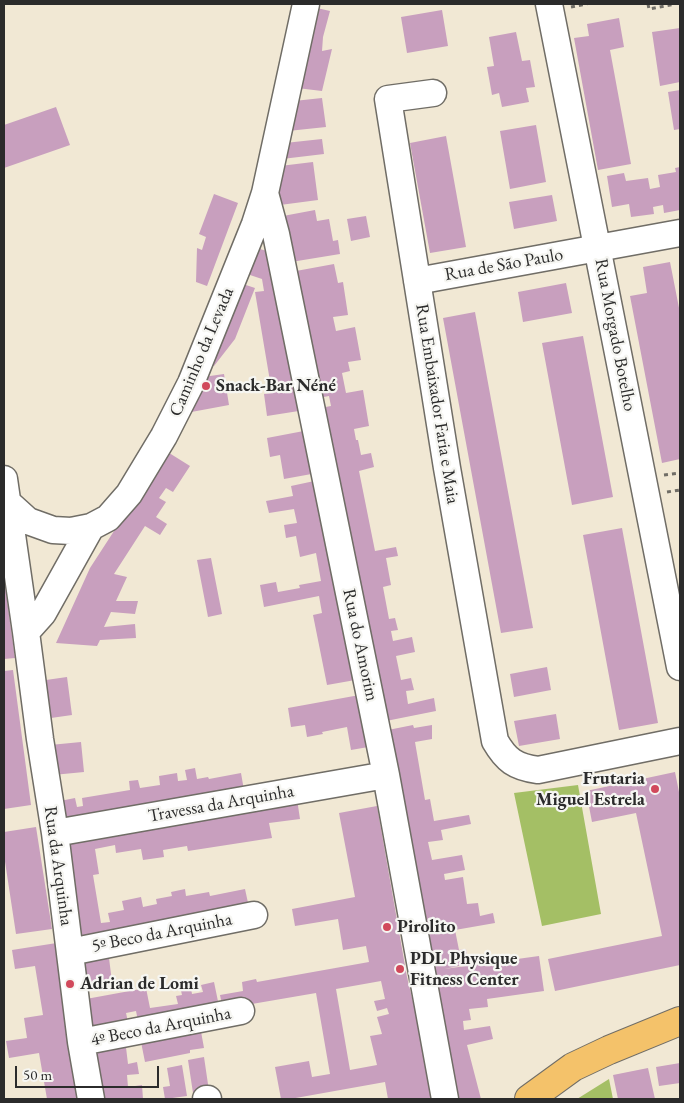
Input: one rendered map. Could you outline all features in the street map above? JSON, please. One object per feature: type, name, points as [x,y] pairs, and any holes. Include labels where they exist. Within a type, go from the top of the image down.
[{"type":"main road","points":[[529,1099],[573,1067],[680,1021]]},
{"type":"street","name":"Caminho da Levada","points":[[5,491],[28,521],[53,530],[71,531],[92,527],[108,518],[129,494],[164,436],[192,383],[255,224],[265,193],[306,4]]},
{"type":"street","name":"Rua Morgado Botelho","points":[[549,4],[680,666]]},
{"type":"street","name":"Rua Embaixador Faria e Maia","points":[[432,92],[388,99],[447,468],[495,741],[501,752],[510,761],[525,768],[538,770],[680,742]]},
{"type":"street","name":"Rua do Amorim","points":[[265,193],[276,234],[386,775],[445,1099]]},
{"type":"street","name":"Rua de São Paulo","points":[[417,281],[680,233]]},
{"type":"street","name":"Rua da Arquinha","points":[[5,491],[55,833],[81,1042],[91,1099]]},
{"type":"street","points":[[26,632],[42,613],[92,527]]},
{"type":"street","name":"Travessa da Arquinha","points":[[55,833],[386,775]]},
{"type":"street","name":"5º Beco da Arquinha","points":[[70,952],[254,915]]},
{"type":"street","name":"4º Beco da Arquinha","points":[[81,1042],[241,1011]]},
{"type":"path","points":[[648,4],[649,9],[675,4]]},
{"type":"green space","points":[[578,785],[601,914],[542,926],[514,793]]},
{"type":"green space","points":[[609,1079],[613,1099],[577,1099]]},
{"type":"building","points":[[317,8],[330,11],[323,37],[322,51],[332,49],[322,91],[297,88]]},
{"type":"building","points":[[442,10],[448,46],[407,53],[401,17]]},
{"type":"building","points":[[619,18],[624,47],[610,50],[631,164],[598,170],[574,38],[589,36],[587,24]]},
{"type":"building","points":[[680,28],[680,82],[660,86],[652,32]]},
{"type":"building","points":[[516,32],[522,61],[530,60],[535,87],[526,88],[529,102],[502,107],[499,93],[492,95],[487,67],[494,66],[489,37]]},
{"type":"building","points":[[680,90],[680,129],[674,130],[668,92]]},
{"type":"building","points":[[322,98],[326,127],[288,131],[294,101]]},
{"type":"building","points":[[56,107],[70,145],[4,168],[4,125]]},
{"type":"building","points":[[536,125],[546,182],[510,189],[500,131]]},
{"type":"building","points":[[446,136],[466,247],[430,253],[410,143]]},
{"type":"building","points":[[322,139],[324,154],[282,159],[285,143]]},
{"type":"building","points":[[313,162],[318,200],[280,205],[277,182],[280,166]]},
{"type":"building","points":[[680,167],[680,210],[664,213],[663,205],[653,207],[654,214],[631,217],[629,204],[612,207],[607,176],[624,173],[626,181],[648,178],[650,189],[660,187],[658,175],[676,172],[675,168]]},
{"type":"building","points":[[214,194],[238,203],[207,286],[196,282],[197,248],[202,250],[206,237],[199,234]]},
{"type":"building","points":[[552,195],[557,221],[514,229],[509,202]]},
{"type":"building","points":[[315,210],[317,221],[329,219],[333,241],[338,240],[340,254],[291,262],[283,216]]},
{"type":"building","points":[[366,216],[370,237],[351,241],[347,219]]},
{"type":"building","points":[[256,248],[278,254],[305,410],[267,416],[264,394],[272,393],[255,292],[264,291],[262,279],[244,273]]},
{"type":"building","points":[[670,262],[680,313],[680,459],[662,463],[630,296],[647,293],[643,267]]},
{"type":"building","points":[[334,264],[338,283],[343,282],[348,315],[333,317],[336,331],[355,327],[361,360],[348,362],[350,371],[342,373],[346,393],[363,390],[369,426],[354,429],[361,455],[371,453],[374,467],[359,471],[375,551],[396,547],[398,556],[386,558],[391,585],[383,587],[389,619],[395,618],[398,630],[391,631],[393,641],[412,637],[415,652],[396,656],[401,680],[411,678],[414,690],[406,691],[408,704],[434,698],[436,711],[381,722],[320,408],[331,406],[329,396],[318,398],[296,271]]},
{"type":"building","points":[[240,283],[255,288],[235,339],[214,366],[209,364]]},
{"type":"building","points":[[566,283],[572,313],[523,322],[518,292]]},
{"type":"building","points":[[475,312],[533,628],[501,633],[443,318]]},
{"type":"building","points":[[583,336],[613,497],[572,505],[542,343]]},
{"type":"building","points":[[224,374],[229,405],[186,413],[203,377]]},
{"type":"building","points":[[309,430],[317,473],[284,479],[280,455],[270,457],[267,438]]},
{"type":"building","points":[[166,451],[190,466],[173,492],[166,488],[159,498],[166,502],[156,517],[167,524],[160,535],[145,526],[114,574],[127,577],[116,601],[138,601],[135,614],[111,612],[104,627],[135,624],[136,638],[100,640],[97,646],[56,643],[90,568]]},
{"type":"building","points":[[319,480],[361,679],[327,685],[313,615],[322,613],[319,596],[264,607],[260,585],[276,582],[278,592],[300,588],[299,585],[321,581],[316,553],[300,557],[296,536],[286,538],[284,525],[297,523],[294,509],[269,513],[266,501],[293,496],[291,486]]},
{"type":"building","points":[[622,528],[658,723],[619,730],[583,535]]},
{"type":"building","points":[[211,558],[222,614],[208,617],[197,560]]},
{"type":"building","points":[[4,585],[15,658],[4,659]]},
{"type":"building","points":[[547,667],[551,690],[514,697],[510,674]]},
{"type":"building","points":[[13,670],[31,805],[4,809],[4,671]]},
{"type":"building","points":[[67,677],[72,715],[44,719],[39,681]]},
{"type":"building","points":[[365,694],[374,746],[351,750],[347,727],[307,737],[305,725],[291,727],[288,708]]},
{"type":"building","points":[[556,714],[560,739],[519,746],[514,721]]},
{"type":"building","points":[[413,725],[414,728],[432,725],[432,739],[415,742],[425,800],[430,799],[434,821],[469,815],[471,824],[441,830],[443,840],[428,842],[432,860],[462,855],[465,870],[444,874],[445,880],[463,877],[467,904],[478,903],[480,916],[493,913],[495,923],[455,930],[459,950],[466,949],[469,964],[444,969],[539,956],[544,991],[487,999],[488,1007],[469,1009],[471,1020],[463,1021],[464,1030],[490,1026],[493,1039],[467,1045],[481,1099],[455,1099],[383,731]]},
{"type":"building","points":[[81,742],[84,772],[53,775],[50,745]]},
{"type":"building","points":[[195,768],[197,779],[208,777],[209,779],[241,773],[245,796],[64,825],[60,801],[75,798],[77,807],[83,806],[82,798],[130,790],[129,781],[138,780],[140,788],[160,785],[159,776],[177,773],[178,781],[187,780],[185,770]]},
{"type":"building","points":[[675,772],[680,797],[680,965],[555,991],[548,959],[662,936],[636,813],[592,822],[586,791]]},
{"type":"building","points":[[297,799],[300,819],[269,823],[272,838],[188,851],[187,846],[163,850],[164,857],[143,860],[141,849],[116,853],[115,845],[95,849],[99,874],[93,875],[101,923],[110,922],[108,913],[124,910],[122,901],[141,897],[143,907],[157,904],[156,899],[172,896],[171,892],[185,889],[186,896],[209,892],[210,896],[245,889],[250,912],[82,945],[65,836]]},
{"type":"building","points":[[377,806],[407,977],[434,1099],[388,1099],[385,1082],[281,1099],[275,1067],[309,1061],[312,1077],[330,1074],[316,993],[246,1005],[222,1005],[220,995],[243,991],[242,982],[256,979],[257,982],[369,962],[366,946],[343,950],[338,919],[295,926],[292,909],[355,897],[339,813]],"holes":[[[381,981],[385,999],[374,1001],[377,1011],[387,1008],[389,1014],[377,1017],[382,1034],[370,1036],[377,1065],[350,1070],[336,989]]]},
{"type":"building","points":[[36,827],[52,929],[16,934],[4,855],[4,832]]},
{"type":"building","points":[[63,942],[85,1099],[47,1099],[39,1053],[9,1058],[6,1041],[27,1038],[24,1018],[43,1015],[35,966],[15,969],[12,950]]},
{"type":"building","points":[[108,950],[112,982],[85,986],[80,954]]},
{"type":"building","points":[[214,982],[220,1011],[139,1026],[136,1011],[126,1013],[130,1031],[93,1038],[86,999],[146,988],[150,1008],[178,1004],[176,996],[182,995],[180,986],[190,983],[192,994],[203,992],[201,985]]},
{"type":"building","points":[[200,1026],[204,1048],[190,1050],[190,1053],[145,1062],[140,1037]]},
{"type":"building","points":[[125,1039],[128,1064],[137,1062],[139,1074],[127,1075],[128,1087],[142,1085],[143,1099],[104,1099],[95,1043]]},
{"type":"building","points":[[204,1057],[209,1091],[193,1093],[188,1060]]},
{"type":"building","points":[[680,1063],[680,1083],[659,1086],[656,1067]]},
{"type":"building","points":[[182,1065],[187,1096],[165,1099],[163,1087],[170,1086],[167,1068]]},
{"type":"building","points":[[648,1068],[655,1099],[618,1099],[613,1075]]},
{"type":"place","name":"Snack-Bar Néné","points":[[206,386]]},
{"type":"place","name":"Frutaria Miguel Estrela","points":[[655,789]]},
{"type":"place","name":"Pirolito","points":[[387,927]]},
{"type":"place","name":"PDL Physique Fitness Center","points":[[400,969]]},
{"type":"place","name":"Adrian de Lomi","points":[[70,984]]}]
